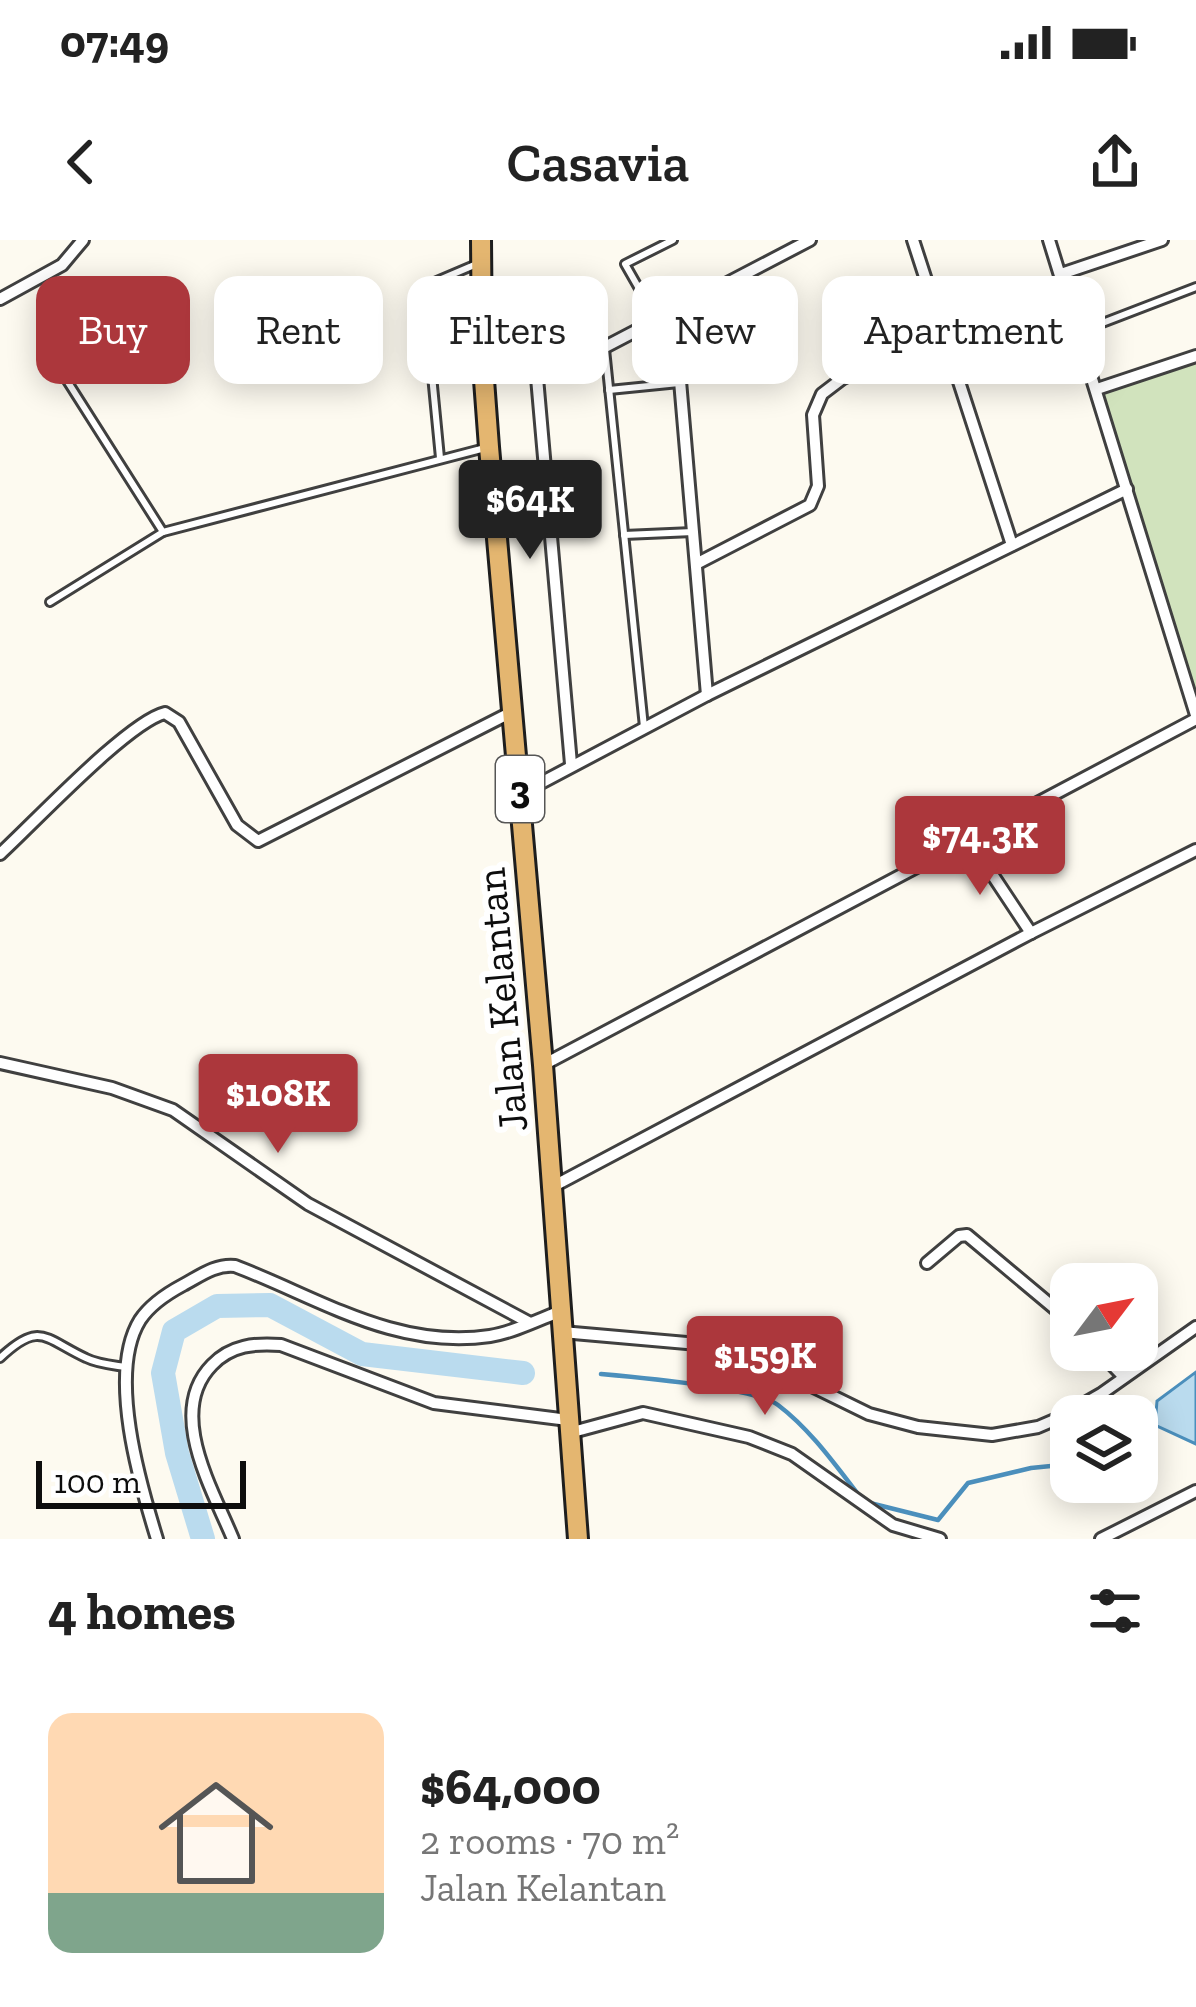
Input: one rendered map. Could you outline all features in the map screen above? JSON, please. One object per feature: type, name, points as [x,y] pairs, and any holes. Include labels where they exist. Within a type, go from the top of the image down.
[{"type":"highway","name":"Jalan Kelantan","points":[[482,240],[482,276]]},
{"type":"highway","name":"Jalan Kelantan","points":[[484,384],[578,1539]]},
{"type":"street","points":[[0,299],[62,266],[82,240]]},
{"type":"street","points":[[741,276],[810,240]]},
{"type":"street","points":[[913,240],[924,276]]},
{"type":"street","points":[[1049,240],[1061,274],[1162,240]]},
{"type":"street","points":[[1096,389],[1196,356]]},
{"type":"street","points":[[538,384],[571,764]]},
{"type":"street","points":[[682,384],[707,695]]},
{"type":"street","points":[[696,564],[810,505],[818,486],[813,415],[822,394],[835,384]]},
{"type":"street","points":[[958,384],[1012,545]]},
{"type":"street","points":[[543,1065],[1196,717],[1095,384]]},
{"type":"street","points":[[520,794],[707,695],[1127,489]]},
{"type":"street","points":[[0,854],[154,716],[165,713],[179,722],[237,825],[257,841],[512,712]]},
{"type":"street","points":[[968,838],[1031,932]]},
{"type":"street","points":[[552,1187],[1031,932],[1196,850]]},
{"type":"street","points":[[0,1063],[112,1088],[173,1110],[308,1204],[530,1323]]},
{"type":"street","points":[[927,1263],[959,1236],[967,1235],[1050,1302]]},
{"type":"street","points":[[157,1539],[132,1452],[129,1367],[134,1334],[150,1308],[172,1291],[223,1265],[235,1266],[379,1328],[409,1336],[495,1335],[561,1311]]},
{"type":"street","points":[[562,1335],[731,1347],[869,1414],[918,1427],[1012,1434],[1038,1427],[1101,1394],[1196,1327]]},
{"type":"street","points":[[232,1539],[199,1450],[190,1410],[208,1368],[237,1348],[262,1343],[281,1345],[434,1403],[568,1423],[643,1413],[749,1437],[792,1454],[893,1525],[940,1539]]},
{"type":"street","points":[[1118,1371],[1123,1376]]},
{"type":"street","points":[[1101,1539],[1196,1491]]},
{"type":"lane","points":[[632,277],[625,265],[673,240]]},
{"type":"lane","points":[[1115,240],[1120,254]]},
{"type":"lane","points":[[440,458],[424,293],[437,280],[482,262]]},
{"type":"lane","points":[[1105,322],[1196,287]]},
{"type":"lane","points":[[608,379],[644,727]]},
{"type":"lane","points":[[69,384],[163,532]]},
{"type":"lane","points":[[609,390],[664,384]]},
{"type":"lane","points":[[50,602],[163,532],[489,447]]},
{"type":"lane","points":[[624,535],[694,532]]},
{"type":"lane","points":[[0,1358],[24,1337],[45,1335],[97,1363],[129,1367]]},
{"type":"green space","points":[[1196,356],[1196,694],[1097,389]]},
{"type":"water","points":[[1196,1372],[1196,1444],[1158,1426],[1158,1400]]},
{"type":"waterway","points":[[203,1539],[177,1453],[163,1373],[174,1331],[217,1306],[270,1305],[362,1354],[523,1373]]},
{"type":"waterway","points":[[601,1374],[721,1389],[778,1405],[812,1437],[861,1498]]},
{"type":"waterway","points":[[870,1503],[938,1520],[968,1483],[1050,1466]]}]
